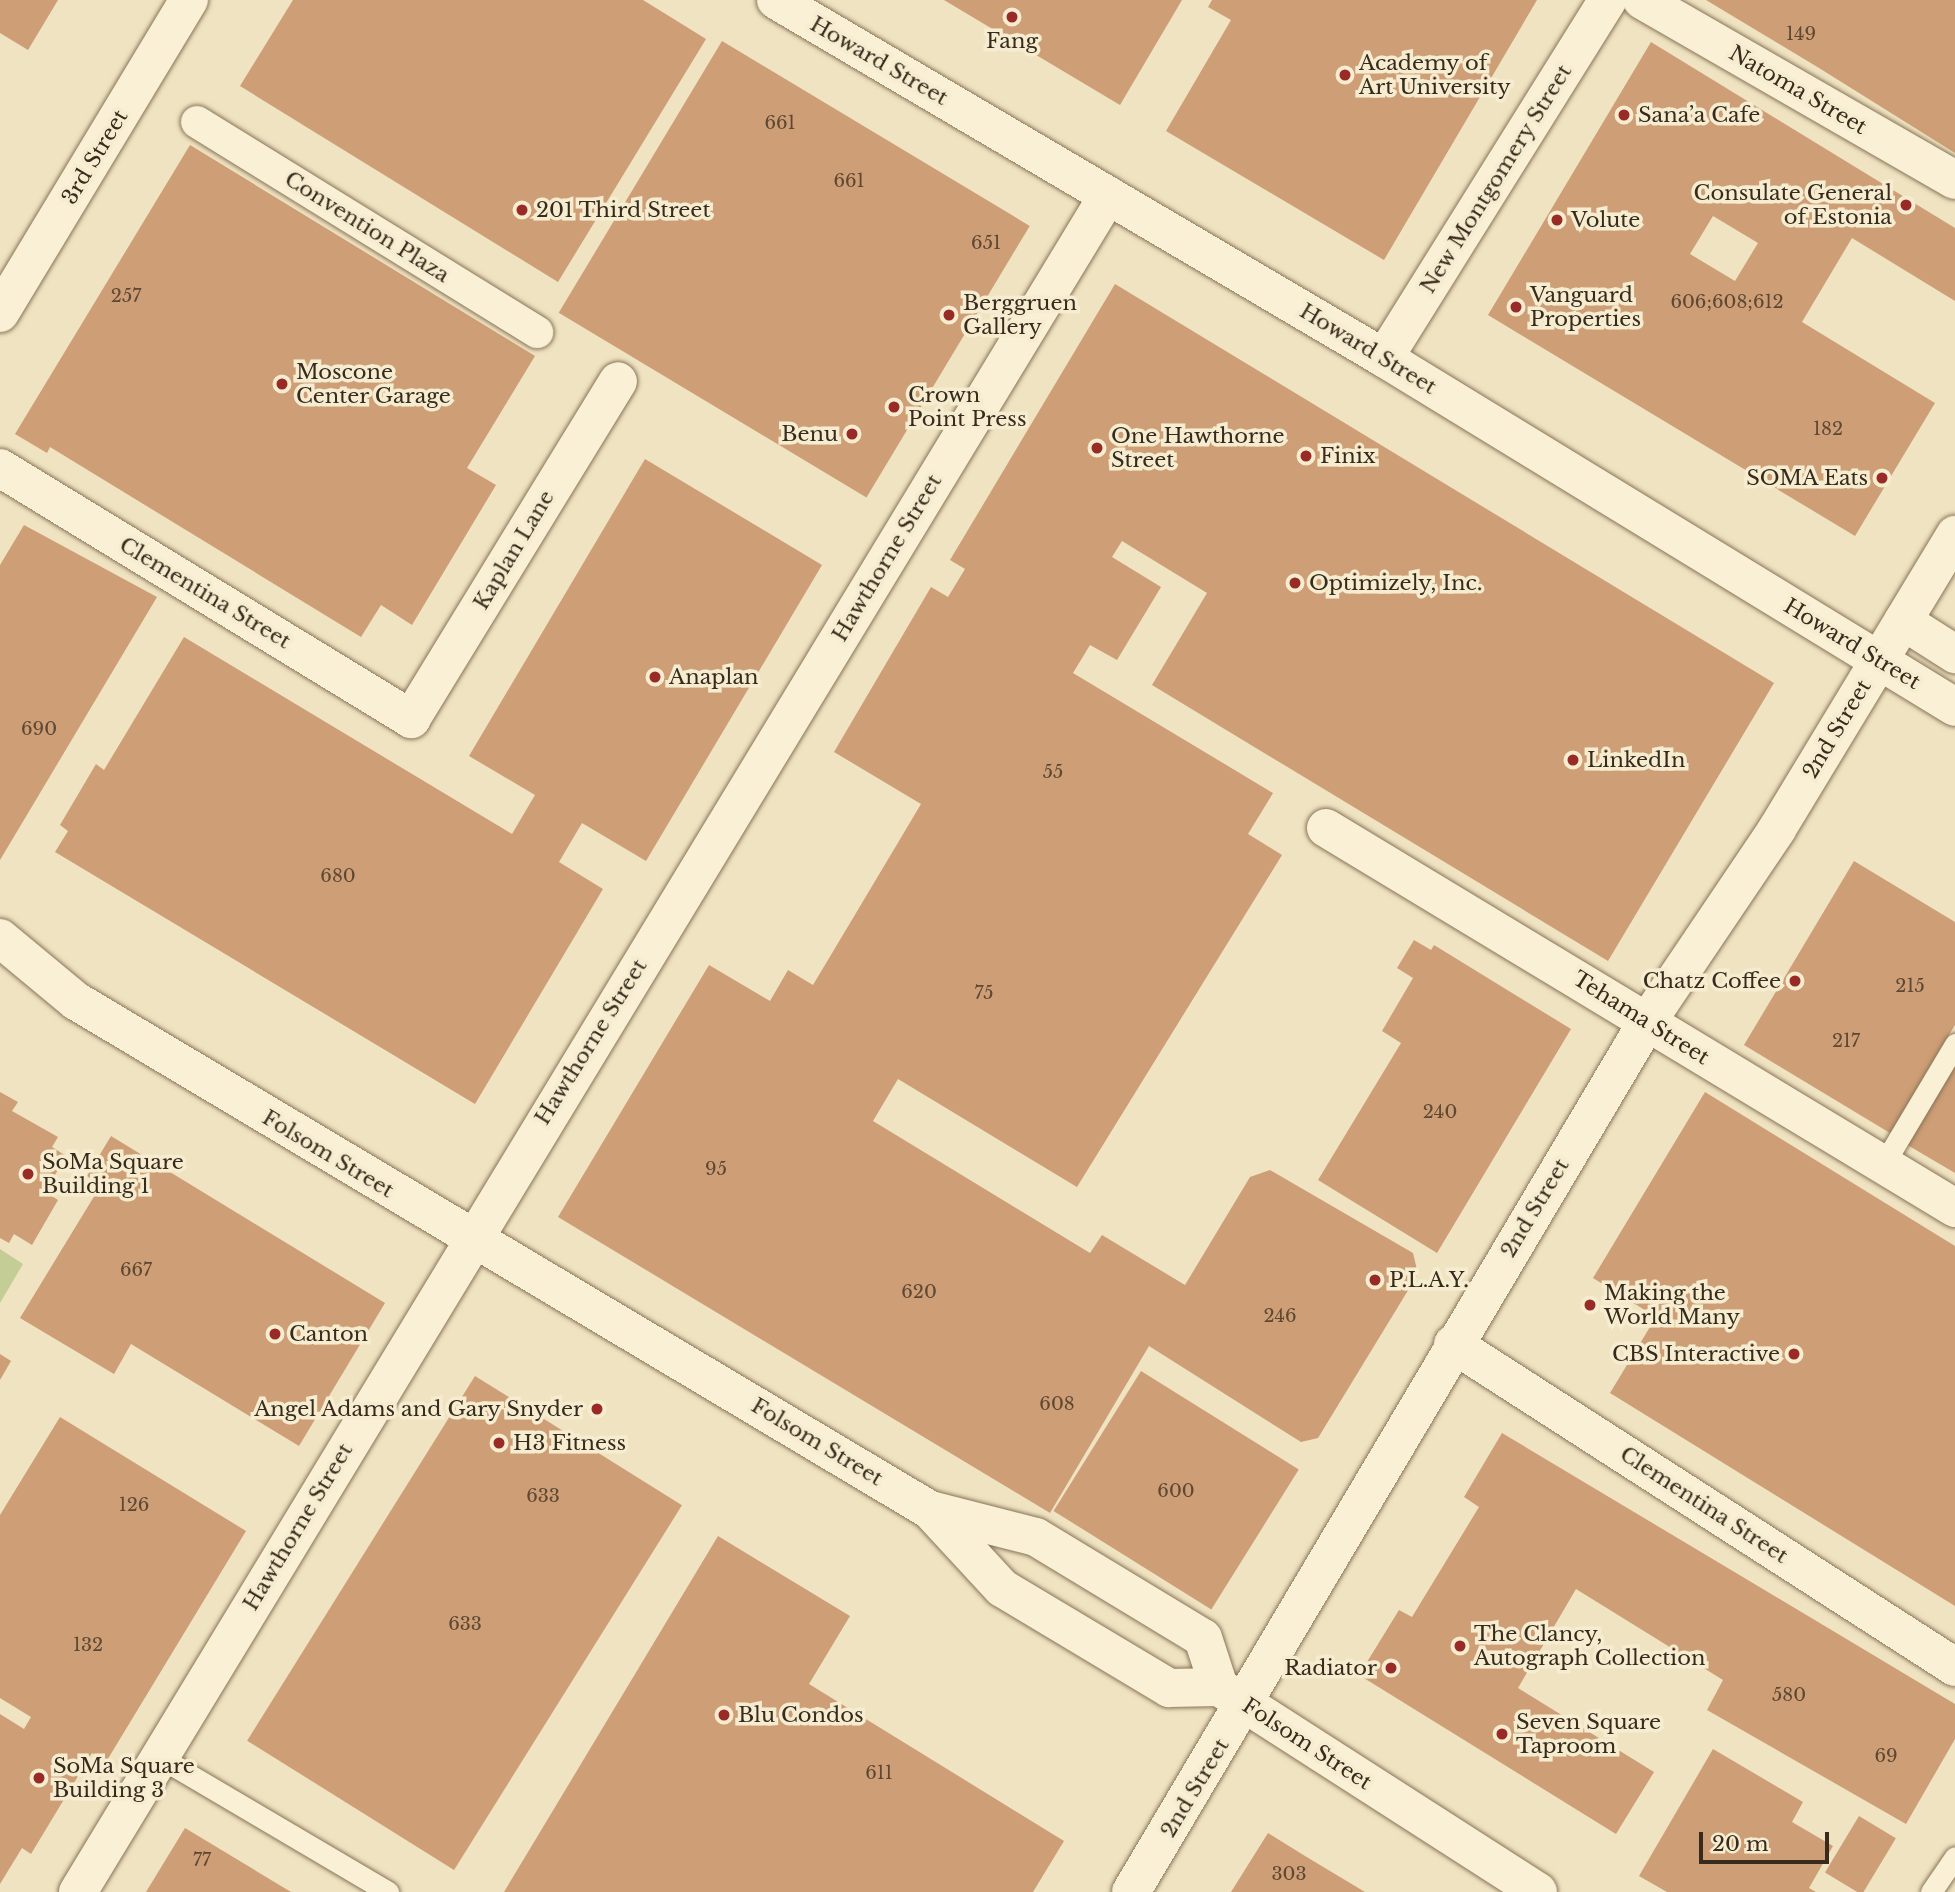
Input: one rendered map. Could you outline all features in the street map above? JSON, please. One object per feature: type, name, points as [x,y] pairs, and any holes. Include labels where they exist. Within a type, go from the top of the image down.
[{"type":"street","name":"3rd Street","points":[[0,313],[189,0]]},
{"type":"street","name":"Howard Street","points":[[776,0],[1384,358],[1955,706]]},
{"type":"street","name":"New Montgomery Street","points":[[1384,358],[1608,0]]},
{"type":"street","name":"Natoma Street","points":[[1642,0],[1955,180]]},
{"type":"street","name":"Convention Plaza","points":[[197,121],[537,331]]},
{"type":"street","name":"Hawthorne Street","points":[[78,1892],[472,1238],[1108,195]]},
{"type":"street","name":"Kaplan Lane","points":[[411,719],[618,381]]},
{"type":"street","name":"Clementina Street","points":[[0,468],[411,719]]},
{"type":"street","name":"2nd Street","points":[[1131,1892],[1232,1695],[1453,1344],[1647,1022],[1777,830],[1955,535]]},
{"type":"street","points":[[1903,621],[1955,654]]},
{"type":"street","name":"Tehama Street","points":[[1326,828],[1955,1208]]},
{"type":"street","name":"Folsom Street","points":[[0,938],[76,1001]]},
{"type":"street","name":"Folsom Street","points":[[0,970],[76,1001],[930,1510],[1002,1588],[1170,1688],[1232,1695],[1538,1892]]},
{"type":"street","name":"Clementina Street","points":[[1453,1344],[1955,1667]]},
{"type":"street","points":[[930,1510],[1036,1538],[1203,1638],[1232,1695]]},
{"type":"lane","points":[[1883,1165],[1955,1044]]},
{"type":"lane","points":[[159,1757],[388,1892]]},
{"type":"lane","points":[[1931,1892],[1955,1857]]},
{"type":"green space","points":[[0,1249],[23,1264],[0,1303]]},
{"type":"building","points":[[0,0],[58,0],[28,50],[0,33]]},
{"type":"building","name":"201 Third Street","points":[[293,0],[643,0],[706,39],[558,282],[240,86]]},
{"type":"building","points":[[944,0],[1182,0],[1120,105]]},
{"type":"building","name":"Academy of Art University","points":[[1212,0],[1537,0],[1384,260],[1166,131],[1231,20],[1208,7]]},
{"type":"building","points":[[1706,0],[1955,0],[1955,153],[1819,68]]},
{"type":"building","points":[[722,41],[1030,226],[866,498],[559,313]]},
{"type":"building","points":[[1651,42],[1955,228],[1955,301],[1852,238],[1802,322],[1935,403],[1855,536],[1488,315]],"holes":[[[1713,216],[1758,243],[1735,281],[1690,254]]]},
{"type":"building","name":"Moscone Center Garage","points":[[190,145],[535,356],[467,468],[496,485],[412,625],[381,605],[361,637],[50,447],[47,453],[15,434]]},
{"type":"building","points":[[1115,284],[1774,683],[1608,961],[1152,685],[1207,593],[1122,541],[1112,557],[1161,587],[1117,660],[1090,645],[1073,673],[1273,793],[1248,834],[1282,855],[1077,1187],[898,1079],[873,1121],[1090,1253],[1102,1235],[1185,1285],[1250,1177],[1270,1170],[1413,1253],[1418,1274],[1318,1438],[1301,1442],[1149,1346],[1050,1513],[558,1217],[709,965],[770,1001],[788,970],[813,985],[896,846],[921,804],[834,752],[931,587],[948,597],[965,569],[950,560]]},
{"type":"building","points":[[645,459],[822,565],[646,861],[582,823],[559,862],[603,889],[475,1104],[55,852],[68,831],[60,825],[96,764],[104,770],[184,637],[512,834],[535,795],[469,756]]},
{"type":"building","points":[[24,525],[157,597],[0,860],[0,565]]},
{"type":"building","points":[[1854,861],[1955,922],[1955,1025],[1890,1133],[1744,1045]]},
{"type":"building","points":[[1414,940],[1431,950],[1434,945],[1571,1029],[1437,1253],[1318,1180],[1401,1043],[1382,1031],[1413,978],[1397,968]]},
{"type":"building","points":[[1955,1058],[1955,1173],[1904,1143]]},
{"type":"building","name":"SoMa Square Building 1","points":[[0,1092],[18,1102],[12,1111],[58,1137],[52,1147],[66,1156],[45,1192],[58,1200],[32,1245],[14,1234],[9,1243],[0,1238]]},
{"type":"building","name":"CBS Interactive","points":[[1705,1092],[1955,1246],[1955,1606],[1610,1393],[1656,1317],[1593,1278]]},
{"type":"building","points":[[111,1136],[385,1303],[299,1446],[131,1344],[114,1374],[20,1318],[101,1185],[87,1176]]},
{"type":"building","points":[[0,1354],[11,1361],[0,1380]]},
{"type":"building","points":[[1141,1371],[1299,1470],[1211,1609],[1054,1511]]},
{"type":"building","points":[[475,1376],[682,1505],[454,1870],[247,1741]]},
{"type":"building","points":[[60,1417],[246,1531],[106,1762],[92,1753],[31,1854],[22,1848],[0,1884],[0,1714],[24,1729],[31,1717],[0,1698],[0,1515]]},
{"type":"building","name":"The Clancy, Autograph Collection","points":[[1502,1433],[1955,1704],[1955,1739],[1906,1824],[1707,1710],[1723,1680],[1576,1589],[1518,1688],[1654,1772],[1616,1834],[1359,1675],[1399,1610],[1412,1617],[1479,1507],[1464,1497]]},
{"type":"building","name":"Blu Condos","points":[[718,1536],[850,1616],[809,1684],[1064,1841],[1033,1892],[504,1892]]},
{"type":"building","points":[[1713,1749],[1803,1802],[1792,1822],[1833,1846],[1809,1888],[1816,1892],[1667,1892],[1639,1876]]},
{"type":"building","points":[[1859,1816],[1896,1838],[1863,1892],[1857,1892],[1825,1873]]},
{"type":"building","points":[[185,1828],[291,1892],[146,1892]]},
{"type":"building","points":[[1268,1833],[1305,1856],[1365,1892],[1231,1892]]},
{"type":"place","name":"Fang","points":[[1012,17]]},
{"type":"place","name":"Academy of Art University","points":[[1345,75]]},
{"type":"place","name":"Sana’a Cafe","points":[[1624,115]]},
{"type":"place","name":"Consulate General of Estonia","points":[[1906,205]]},
{"type":"place","name":"201 Third Street","points":[[522,210]]},
{"type":"place","name":"Volute","points":[[1557,220]]},
{"type":"place","name":"Vanguard Properties","points":[[1516,307]]},
{"type":"place","name":"Berggruen Gallery","points":[[949,315]]},
{"type":"place","name":"Moscone Center Garage","points":[[282,384]]},
{"type":"place","name":"Crown Point Press","points":[[894,407]]},
{"type":"place","name":"Benu","points":[[852,434]]},
{"type":"place","name":"One Hawthorne Street","points":[[1097,448]]},
{"type":"place","name":"Finix","points":[[1306,456]]},
{"type":"place","name":"SOMA Eats","points":[[1882,478]]},
{"type":"place","name":"Optimizely, Inc.","points":[[1295,583]]},
{"type":"place","name":"Anaplan","points":[[655,677]]},
{"type":"place","name":"LinkedIn","points":[[1573,760]]},
{"type":"place","name":"Chatz Coffee","points":[[1795,981]]},
{"type":"place","name":"SoMa Square Building 1","points":[[28,1174]]},
{"type":"place","name":"P.L.A.Y.","points":[[1375,1280]]},
{"type":"place","name":"Making the World Many","points":[[1590,1305]]},
{"type":"place","name":"Canton","points":[[275,1334]]},
{"type":"place","name":"CBS Interactive","points":[[1794,1354]]},
{"type":"place","name":"Angel Adams and Gary Snyder","points":[[597,1409]]},
{"type":"place","name":"H3 Fitness","points":[[499,1443]]},
{"type":"place","name":"The Clancy, Autograph Collection","points":[[1460,1646]]},
{"type":"place","name":"Radiator","points":[[1391,1668]]},
{"type":"place","name":"Blu Condos","points":[[724,1715]]},
{"type":"place","name":"Seven Square Taproom","points":[[1502,1734]]},
{"type":"place","name":"SoMa Square Building 3","points":[[39,1778]]}]
